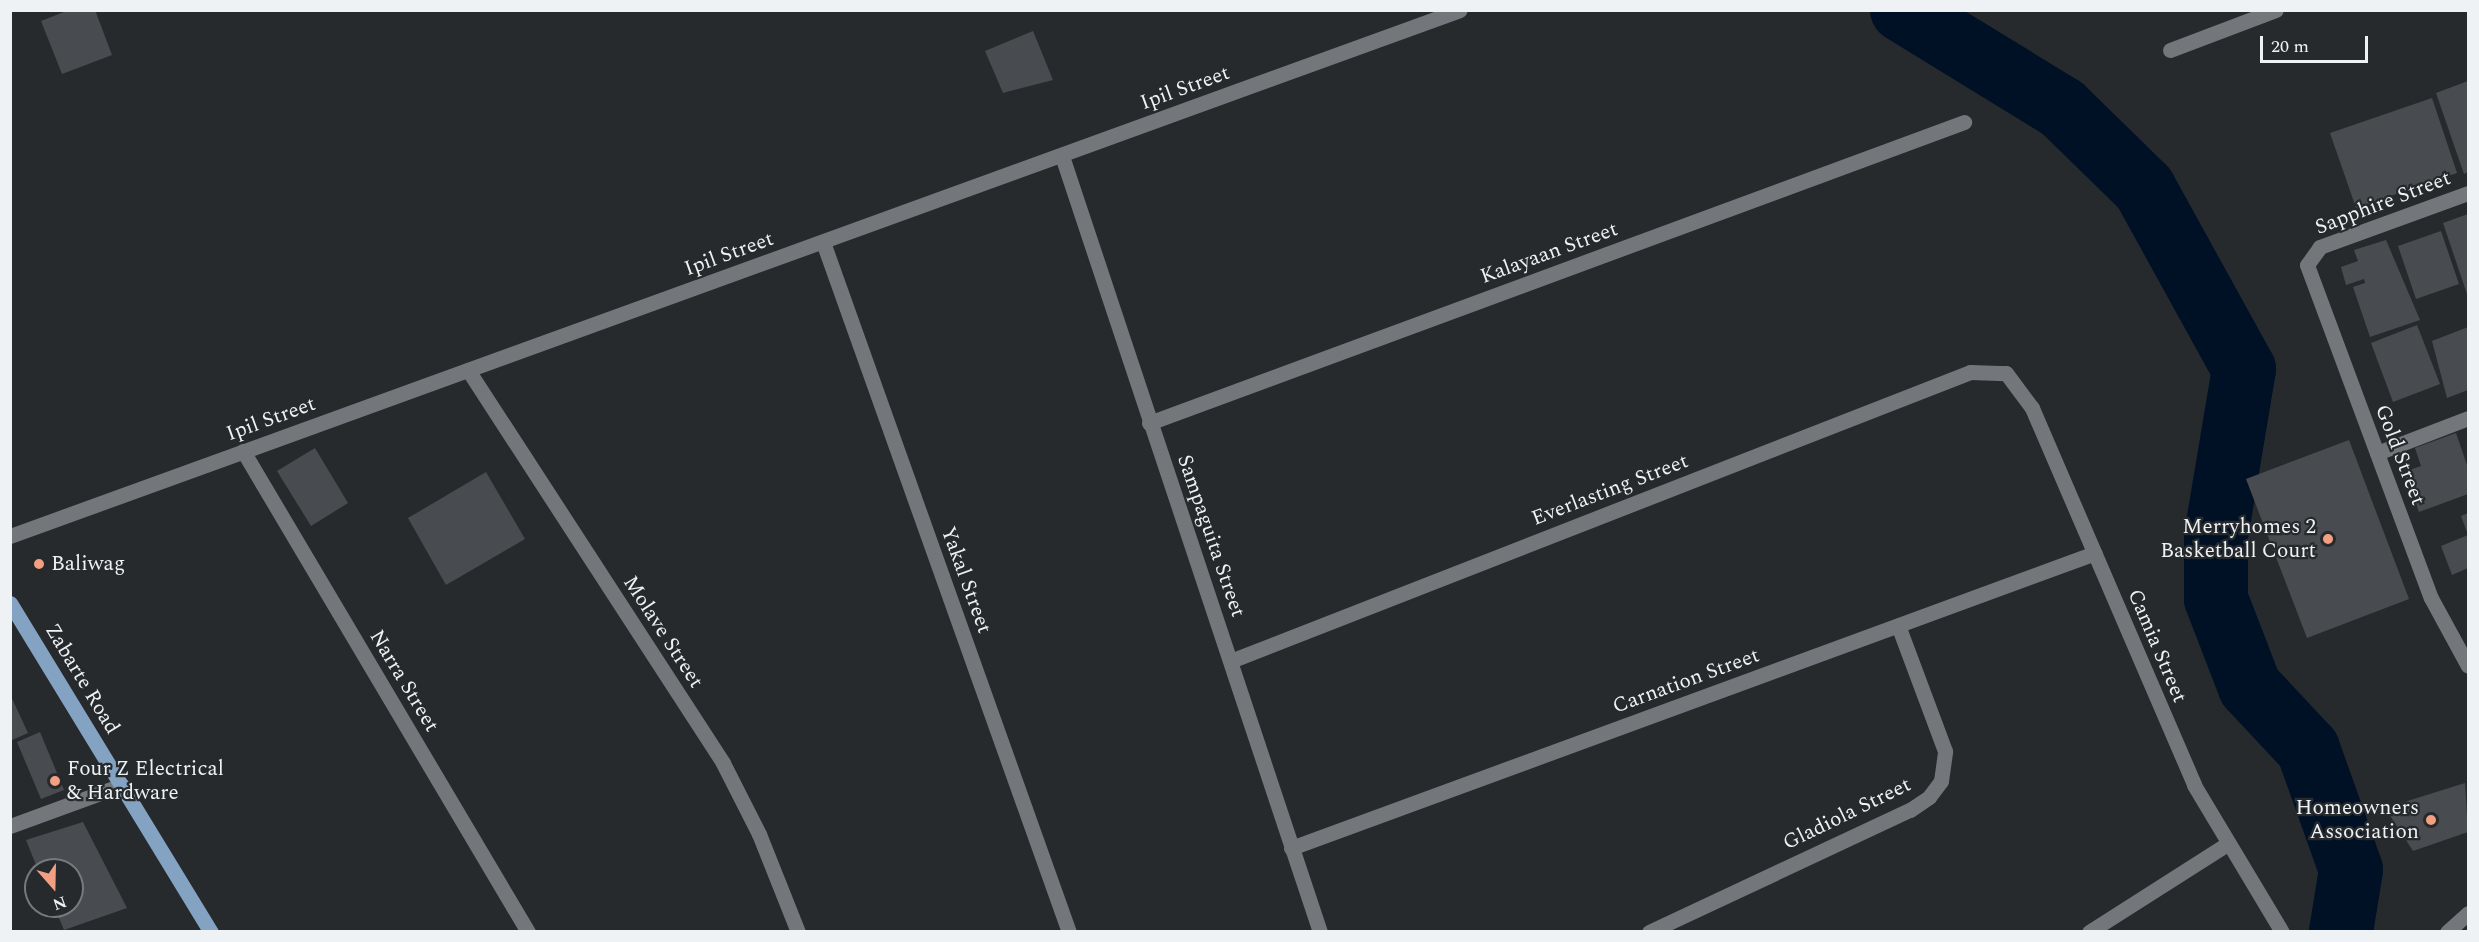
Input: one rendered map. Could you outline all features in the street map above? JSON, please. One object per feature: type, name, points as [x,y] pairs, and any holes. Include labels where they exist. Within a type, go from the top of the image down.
[{"type":"main road","name":"Zabarte Road","points":[[10,603],[211,932]]},
{"type":"street","name":"Ipil Street","points":[[10,536],[1460,10]]},
{"type":"street","points":[[2170,50],[2276,10]]},
{"type":"street","name":"Kalayaan Street","points":[[1149,423],[1964,122]]},
{"type":"street","name":"Sampaguita Street","points":[[1062,156],[1149,423],[1233,660],[1291,848],[1320,932]]},
{"type":"street","name":"Sapphire Street","points":[[2312,253],[2469,193]]},
{"type":"street","name":"Yakal Street","points":[[823,242],[1069,932]]},
{"type":"street","name":"Gold Street","points":[[2312,253],[2307,265],[2432,598],[2461,638],[2469,666]]},
{"type":"street","name":"Molave Street","points":[[468,370],[723,763],[759,834],[798,932]]},
{"type":"street","name":"Everlasting Street","points":[[1233,660],[1970,372],[2006,373]]},
{"type":"street","name":"Camia Street","points":[[2006,373],[2032,408],[2194,785],[2227,844],[2282,932]]},
{"type":"street","points":[[2377,453],[2469,418]]},
{"type":"street","name":"Narra Street","points":[[243,451],[528,932]]},
{"type":"street","name":"Carnation Street","points":[[1291,848],[2095,553]]},
{"type":"street","name":"Gladiola Street","points":[[1649,932],[1910,810],[1929,797],[1941,781],[1945,751],[1898,625]]},
{"type":"street","points":[[10,826],[122,785]]},
{"type":"street","points":[[2089,932],[2227,844]]},
{"type":"street","points":[[2447,932],[2469,913]]},
{"type":"building","points":[[69,10],[95,10],[112,55],[62,74],[41,21]]},
{"type":"building","points":[[1033,31],[1053,80],[1003,93],[985,51]]},
{"type":"building","points":[[2468,81],[2468,172],[2464,174],[2436,93]]},
{"type":"building","points":[[2432,98],[2457,173],[2356,208],[2330,133]]},
{"type":"building","points":[[2468,214],[2468,297],[2443,223]]},
{"type":"building","points":[[2441,231],[2459,284],[2416,299],[2398,246]]},
{"type":"building","points":[[2386,240],[2420,320],[2370,337],[2353,287],[2365,283],[2364,279],[2346,285],[2341,267],[2358,261],[2354,250]]},
{"type":"building","points":[[2417,325],[2440,384],[2393,402],[2371,343]]},
{"type":"building","points":[[2468,327],[2468,390],[2447,398],[2432,341]]},
{"type":"building","points":[[2456,433],[2468,468],[2468,494],[2419,512],[2404,472],[2421,466],[2415,448]]},
{"type":"building","name":"Merryhomes 2 Basketball Court","points":[[2349,440],[2409,599],[2307,638],[2246,479]]},
{"type":"building","points":[[315,448],[348,503],[311,526],[277,471]]},
{"type":"building","points":[[486,472],[525,539],[446,585],[408,518]]},
{"type":"building","points":[[2468,513],[2468,535],[2461,516]]},
{"type":"building","points":[[2468,535],[2468,568],[2452,575],[2441,546]]},
{"type":"building","points":[[10,694],[28,733],[10,741]]},
{"type":"building","points":[[40,732],[64,790],[41,799],[17,742]]},
{"type":"building","name":"Homeowners Association","points":[[2465,783],[2468,832],[2413,851],[2385,808]]},
{"type":"building","points":[[83,822],[127,908],[64,930],[59,918],[84,918],[84,858],[33,858],[26,840]]},
{"type":"waterway","points":[[1902,10],[2062,108],[2144,188],[2244,369],[2216,537],[2216,599],[2250,687],[2308,749],[2351,870],[2341,932]]},
{"type":"place","name":"Merryhomes 2 Basketball Court","points":[[2328,539]]},
{"type":"place","name":"Baliwag","points":[[39,564]]},
{"type":"place","name":"Four Z Electrical & Hardware","points":[[55,781]]},
{"type":"place","name":"Homeowners Association","points":[[2431,820]]}]
